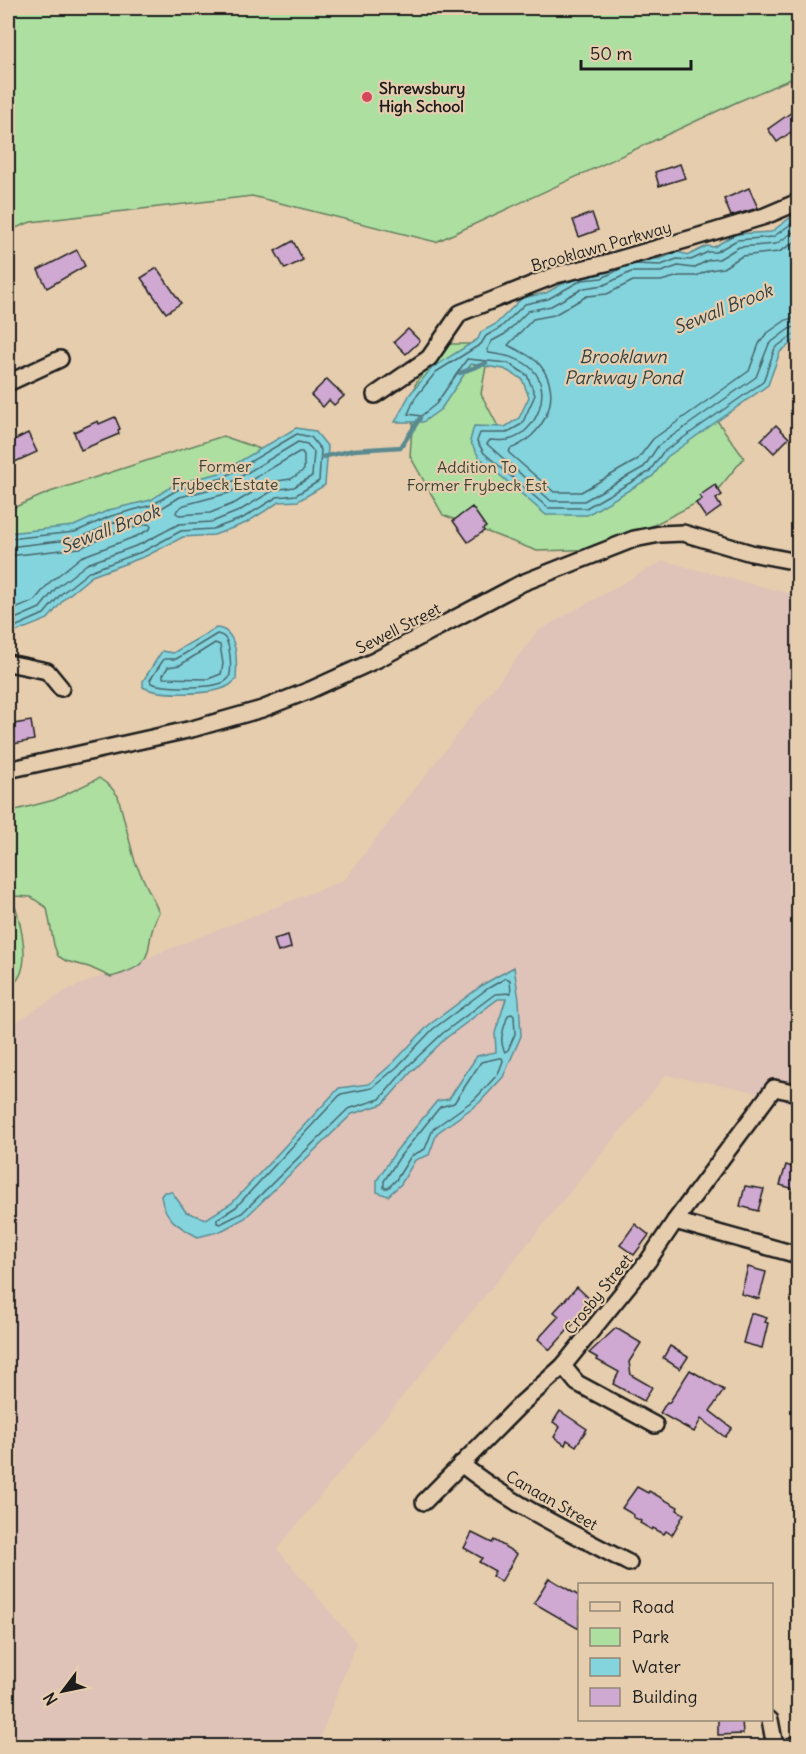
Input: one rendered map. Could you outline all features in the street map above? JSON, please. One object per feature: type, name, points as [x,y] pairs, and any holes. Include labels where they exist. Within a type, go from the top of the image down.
[{"type":"street","name":"Brooklawn Parkway","points":[[375,395],[429,358],[460,313],[556,275],[696,237],[765,216],[798,202]]},
{"type":"street","points":[[8,383],[60,359]]},
{"type":"street","name":"Sewell Street","points":[[8,770],[192,729],[262,709],[376,660],[522,583],[634,539],[660,534],[683,533],[751,553],[798,562]]},
{"type":"street","points":[[8,663],[47,671],[62,688]]},
{"type":"street","name":"Crosby Street","points":[[424,1502],[521,1404],[563,1366],[648,1261],[774,1088],[798,1093]]},
{"type":"street","points":[[675,1221],[798,1255]]},
{"type":"street","points":[[563,1366],[577,1383],[655,1425]]},
{"type":"street","name":"Canaan Street","points":[[461,1464],[482,1480],[558,1526],[629,1563]]},
{"type":"street","points":[[770,1721],[775,1746]]},
{"type":"street","points":[[791,1746],[798,1744]]},
{"type":"shaded area","points":[[663,561],[798,596],[798,1106],[743,1089],[666,1075],[277,1549],[356,1643],[317,1746],[8,1746],[8,1027],[69,989],[344,880],[538,631]]},
{"type":"green space","name":"Shrewsbury High School","points":[[8,8],[798,8],[798,76],[436,242],[252,196],[31,222],[8,231]]},
{"type":"green space","name":"Addition To Former Frybeck Est","points":[[441,344],[490,344],[481,394],[501,432],[708,408],[744,458],[714,494],[607,549],[537,551],[443,515],[410,456],[415,385]]},
{"type":"green space","name":"Former Frybeck Estate","points":[[223,436],[263,450],[275,462],[8,581],[8,510],[50,492]]},
{"type":"green space","points":[[99,778],[110,786],[118,796],[135,862],[159,912],[144,960],[127,972],[111,977],[89,967],[66,961],[58,956],[54,945],[47,908],[31,897],[13,896],[8,902],[8,812],[54,800]]},
{"type":"green space","points":[[8,902],[16,908],[23,940],[24,963],[16,981],[8,988]]},
{"type":"water","name":"Brooklawn Parkway Pond","points":[[798,212],[798,338],[780,352],[768,385],[667,457],[653,476],[587,515],[546,515],[479,457],[470,441],[474,426],[505,427],[519,418],[529,397],[522,379],[504,369],[471,364],[441,409],[423,422],[395,422],[410,394],[432,368],[478,339],[481,332],[496,324],[522,298],[546,293],[580,274],[628,258],[660,259],[677,252],[689,255],[707,246],[714,247],[735,234],[771,232]]},
{"type":"water","points":[[296,428],[315,431],[328,447],[325,485],[298,501],[279,502],[246,523],[214,535],[183,537],[146,556],[92,576],[65,598],[48,619],[8,635],[8,533],[74,526],[109,510],[151,500],[175,484],[220,473]]},
{"type":"water","points":[[216,628],[224,630],[233,641],[237,665],[236,680],[221,689],[186,693],[160,692],[143,687],[143,681],[162,651],[173,653]]},
{"type":"water","points":[[514,967],[521,1036],[503,1077],[479,1103],[437,1133],[429,1155],[415,1160],[401,1184],[388,1196],[377,1192],[377,1180],[396,1151],[437,1101],[449,1099],[477,1056],[496,1052],[495,1033],[506,999],[498,999],[446,1038],[383,1104],[352,1114],[245,1218],[221,1231],[198,1237],[179,1226],[165,1211],[161,1196],[164,1192],[172,1192],[186,1212],[206,1219],[232,1203],[339,1088],[369,1084],[393,1063],[429,1025],[484,984]]},
{"type":"building","points":[[792,112],[798,122],[798,127],[777,142],[768,129]]},
{"type":"building","points":[[680,164],[685,178],[659,186],[655,172]]},
{"type":"building","points":[[749,188],[758,208],[731,216],[724,199]]},
{"type":"building","points":[[592,213],[598,230],[579,237],[573,220]]},
{"type":"building","points":[[293,241],[303,260],[285,269],[275,251]]},
{"type":"building","points":[[77,250],[85,266],[47,288],[38,270]]},
{"type":"building","points":[[157,268],[181,303],[166,313],[141,278]]},
{"type":"building","points":[[408,329],[420,341],[406,354],[394,342]]},
{"type":"building","points":[[327,379],[344,396],[334,405],[329,400],[323,407],[311,395]]},
{"type":"building","points":[[115,417],[120,429],[119,434],[81,450],[74,432],[98,421],[99,424]]},
{"type":"building","points":[[776,425],[789,438],[774,453],[761,440]]},
{"type":"building","points":[[28,433],[37,452],[8,465],[8,443]]},
{"type":"building","points":[[715,485],[722,495],[716,499],[721,507],[706,518],[696,503],[702,499],[699,496]]},
{"type":"building","points":[[472,507],[486,527],[468,542],[453,521]]},
{"type":"building","points":[[31,721],[34,740],[8,745],[8,725]]},
{"type":"building","points":[[288,935],[291,948],[278,952],[274,939]]},
{"type":"building","points":[[786,1165],[798,1169],[798,1190],[780,1185]]},
{"type":"building","points":[[745,1186],[764,1189],[758,1211],[740,1206]]},
{"type":"building","points":[[635,1224],[649,1235],[634,1255],[620,1245]]},
{"type":"building","points":[[748,1267],[766,1272],[759,1299],[741,1294]]},
{"type":"building","points":[[577,1287],[593,1302],[550,1350],[538,1339],[559,1316],[554,1312]]},
{"type":"building","points":[[751,1313],[767,1318],[765,1322],[768,1323],[762,1348],[743,1343]]},
{"type":"building","points":[[616,1328],[641,1343],[629,1362],[631,1375],[652,1387],[644,1401],[613,1384],[619,1372],[589,1353]]},
{"type":"building","points":[[670,1346],[688,1357],[680,1369],[663,1358]]},
{"type":"building","points":[[690,1370],[724,1390],[710,1411],[732,1428],[725,1437],[701,1419],[694,1432],[660,1413]]},
{"type":"building","points":[[560,1411],[587,1429],[576,1446],[567,1440],[565,1445],[554,1437],[560,1427],[553,1422]]},
{"type":"building","points":[[637,1487],[678,1507],[677,1510],[684,1514],[672,1535],[666,1531],[664,1534],[653,1528],[652,1530],[622,1508]]},
{"type":"building","points":[[472,1533],[492,1543],[494,1540],[517,1554],[501,1582],[492,1576],[495,1571],[479,1562],[482,1558],[464,1548]]},
{"type":"building","points":[[549,1578],[578,1595],[578,1628],[534,1603]]},
{"type":"building","points":[[718,1721],[742,1721],[743,1734],[718,1735]]},
{"type":"waterway","name":"Sewall Brook","points":[[460,373],[486,363]]},
{"type":"waterway","name":"Sewall Brook","points":[[322,457],[354,450],[401,447],[420,418]]},
{"type":"place","name":"Shrewsbury High School","points":[[367,97]]}]
